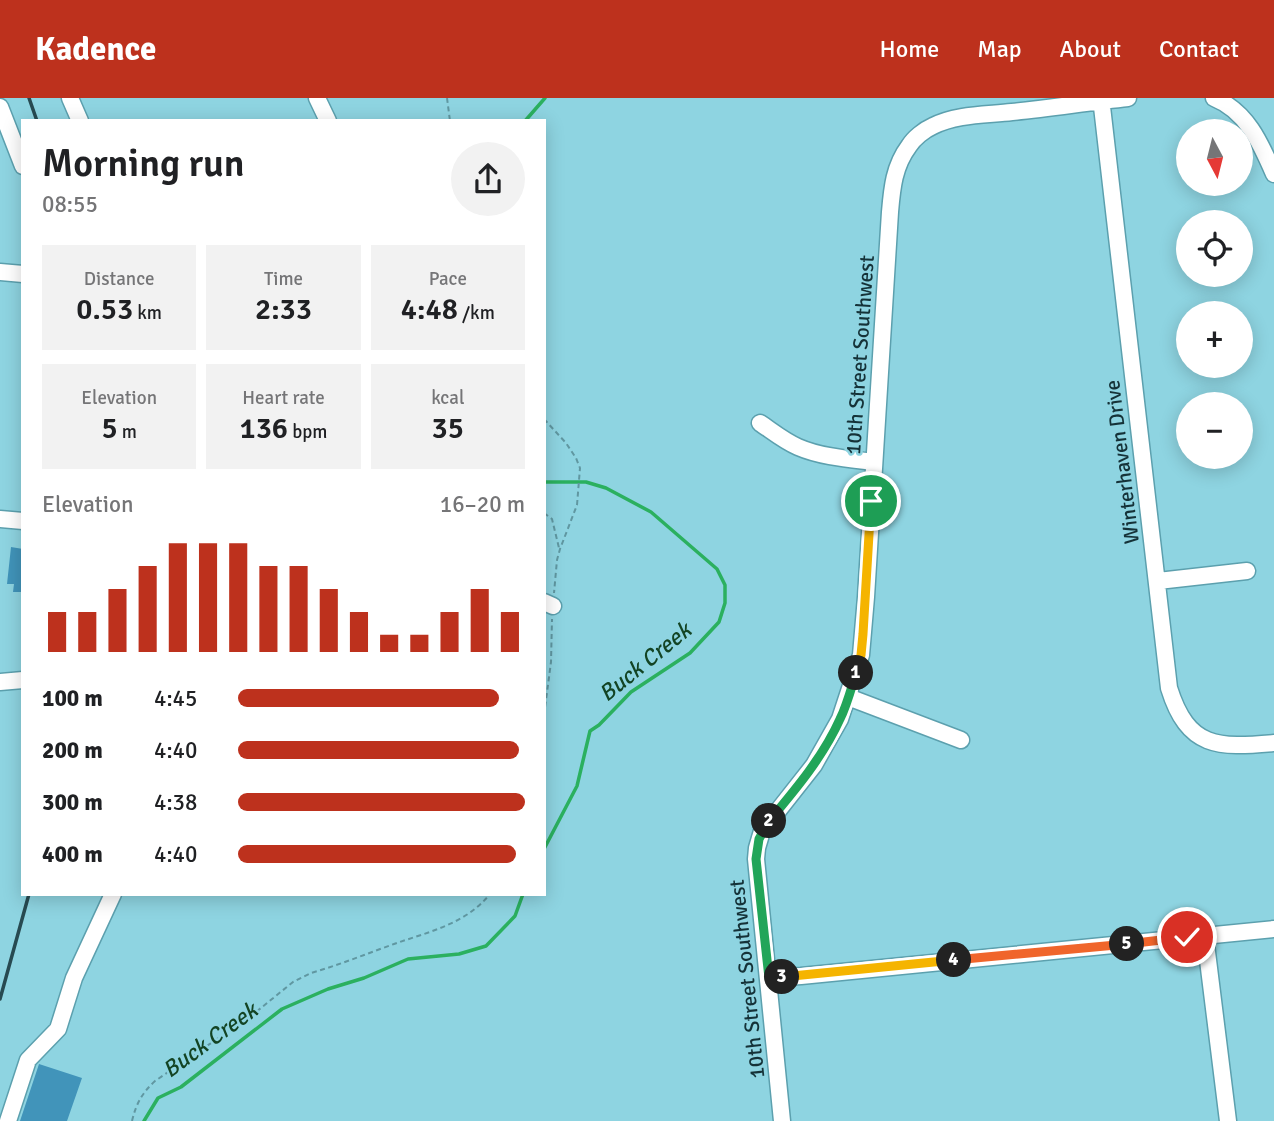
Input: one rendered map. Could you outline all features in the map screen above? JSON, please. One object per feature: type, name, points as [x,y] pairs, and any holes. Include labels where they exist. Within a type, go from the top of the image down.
[{"type":"street","points":[[70,98],[79,119]]},
{"type":"street","points":[[317,98],[327,119]]},
{"type":"street","name":"10th Street Southwest","points":[[782,1121],[756,859],[759,839],[769,821],[828,743],[840,719],[861,655],[895,173],[910,145],[933,126],[953,119],[1129,98]]},
{"type":"street","points":[[1214,98],[1230,106],[1243,118],[1254,133],[1274,174]]},
{"type":"street","name":"Winterhaven Drive","points":[[1101,100],[1170,688],[1181,718],[1200,736],[1219,744],[1241,746],[1274,743]]},
{"type":"street","points":[[0,107],[21,161]]},
{"type":"street","points":[[0,272],[21,274]]},
{"type":"street","points":[[760,423],[796,446],[809,451],[874,461]]},
{"type":"street","points":[[0,519],[21,521]]},
{"type":"street","points":[[1158,582],[1247,571]]},
{"type":"street","points":[[0,682],[21,680]]},
{"type":"street","points":[[848,697],[961,740]]},
{"type":"street","points":[[8,1121],[28,1060],[58,1029],[74,978],[112,896]]},
{"type":"street","points":[[769,978],[1274,929]]},
{"type":"street","points":[[1205,936],[1228,1121]]},
{"type":"path","points":[[447,98],[450,119]]},
{"type":"path","points":[[546,421],[576,458],[580,468],[578,492]]},
{"type":"path","points":[[546,514],[552,519],[560,551]]},
{"type":"path","points":[[132,1121],[139,1099],[155,1081],[251,1016],[293,982],[311,973],[446,926],[468,915],[488,896]]},
{"type":"building","points":[[11,547],[21,549],[21,592],[13,592],[14,584],[7,584]]},
{"type":"building","points":[[39,1064],[82,1078],[67,1121],[20,1121]]},
{"type":"waterway","name":"Buck Creek","points":[[527,119],[545,98]]},
{"type":"waterway","name":"Buck Creek","points":[[546,482],[586,482],[606,488],[651,512],[717,569],[725,585],[725,603],[719,622],[690,653],[631,692],[590,731],[577,786],[546,845]]},
{"type":"waterway","name":"Buck Creek","points":[[144,1121],[158,1098],[181,1087],[282,1009],[408,959],[459,954],[486,946],[515,916],[522,896]]},
{"type":"railway","points":[[29,98],[36,119]]},
{"type":"railway","points":[[0,999],[28,896]]},
{"type":"route","points":[[871,501],[863,634],[856,675],[828,743],[762,831],[757,848],[769,978],[1187,937]]}]
